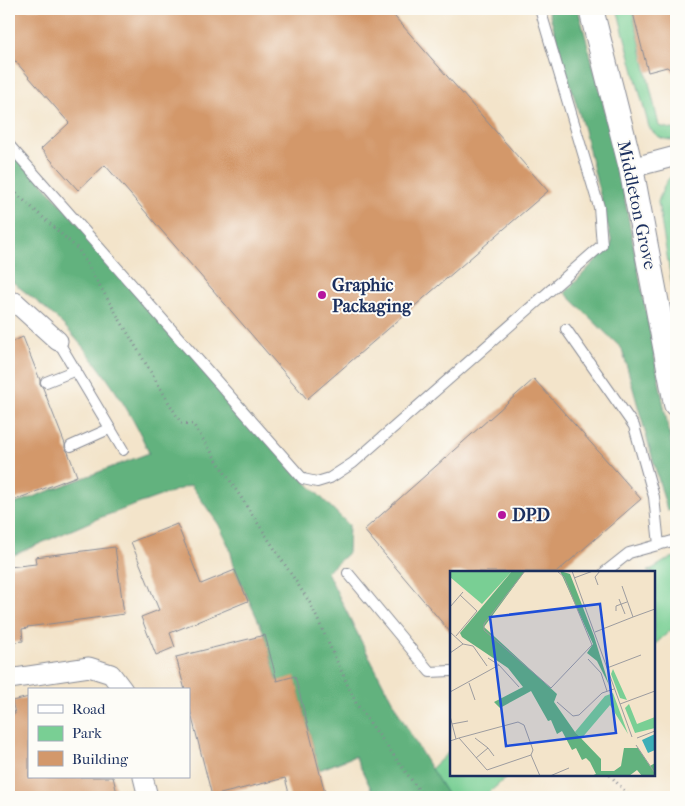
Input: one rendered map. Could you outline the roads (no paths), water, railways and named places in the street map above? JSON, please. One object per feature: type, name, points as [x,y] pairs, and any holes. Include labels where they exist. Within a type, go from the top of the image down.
[{"type":"street","name":"Middleton Grove","points":[[591,9],[631,168],[676,402]]},
{"type":"street","points":[[631,168],[676,156]]},
{"type":"street","points":[[11,301],[58,341]]},
{"type":"street","points":[[9,679],[89,667],[111,674],[122,688]]},
{"type":"street","points":[[143,778],[148,797]]},
{"type":"lane","points":[[9,145],[304,479],[317,482],[330,478],[353,463],[602,245],[599,207],[540,9]]},
{"type":"lane","points":[[566,329],[634,426],[654,497],[659,544]]},
{"type":"lane","points":[[58,341],[123,450]]},
{"type":"lane","points":[[46,382],[76,370]]},
{"type":"lane","points":[[72,446],[109,429]]},
{"type":"lane","points":[[606,571],[628,553],[676,540]]},
{"type":"lane","points":[[348,573],[430,672],[450,671]]},
{"type":"place","name":"Graphic Packaging","points":[[322,295]]},
{"type":"place","name":"DPD","points":[[502,515]]}]
